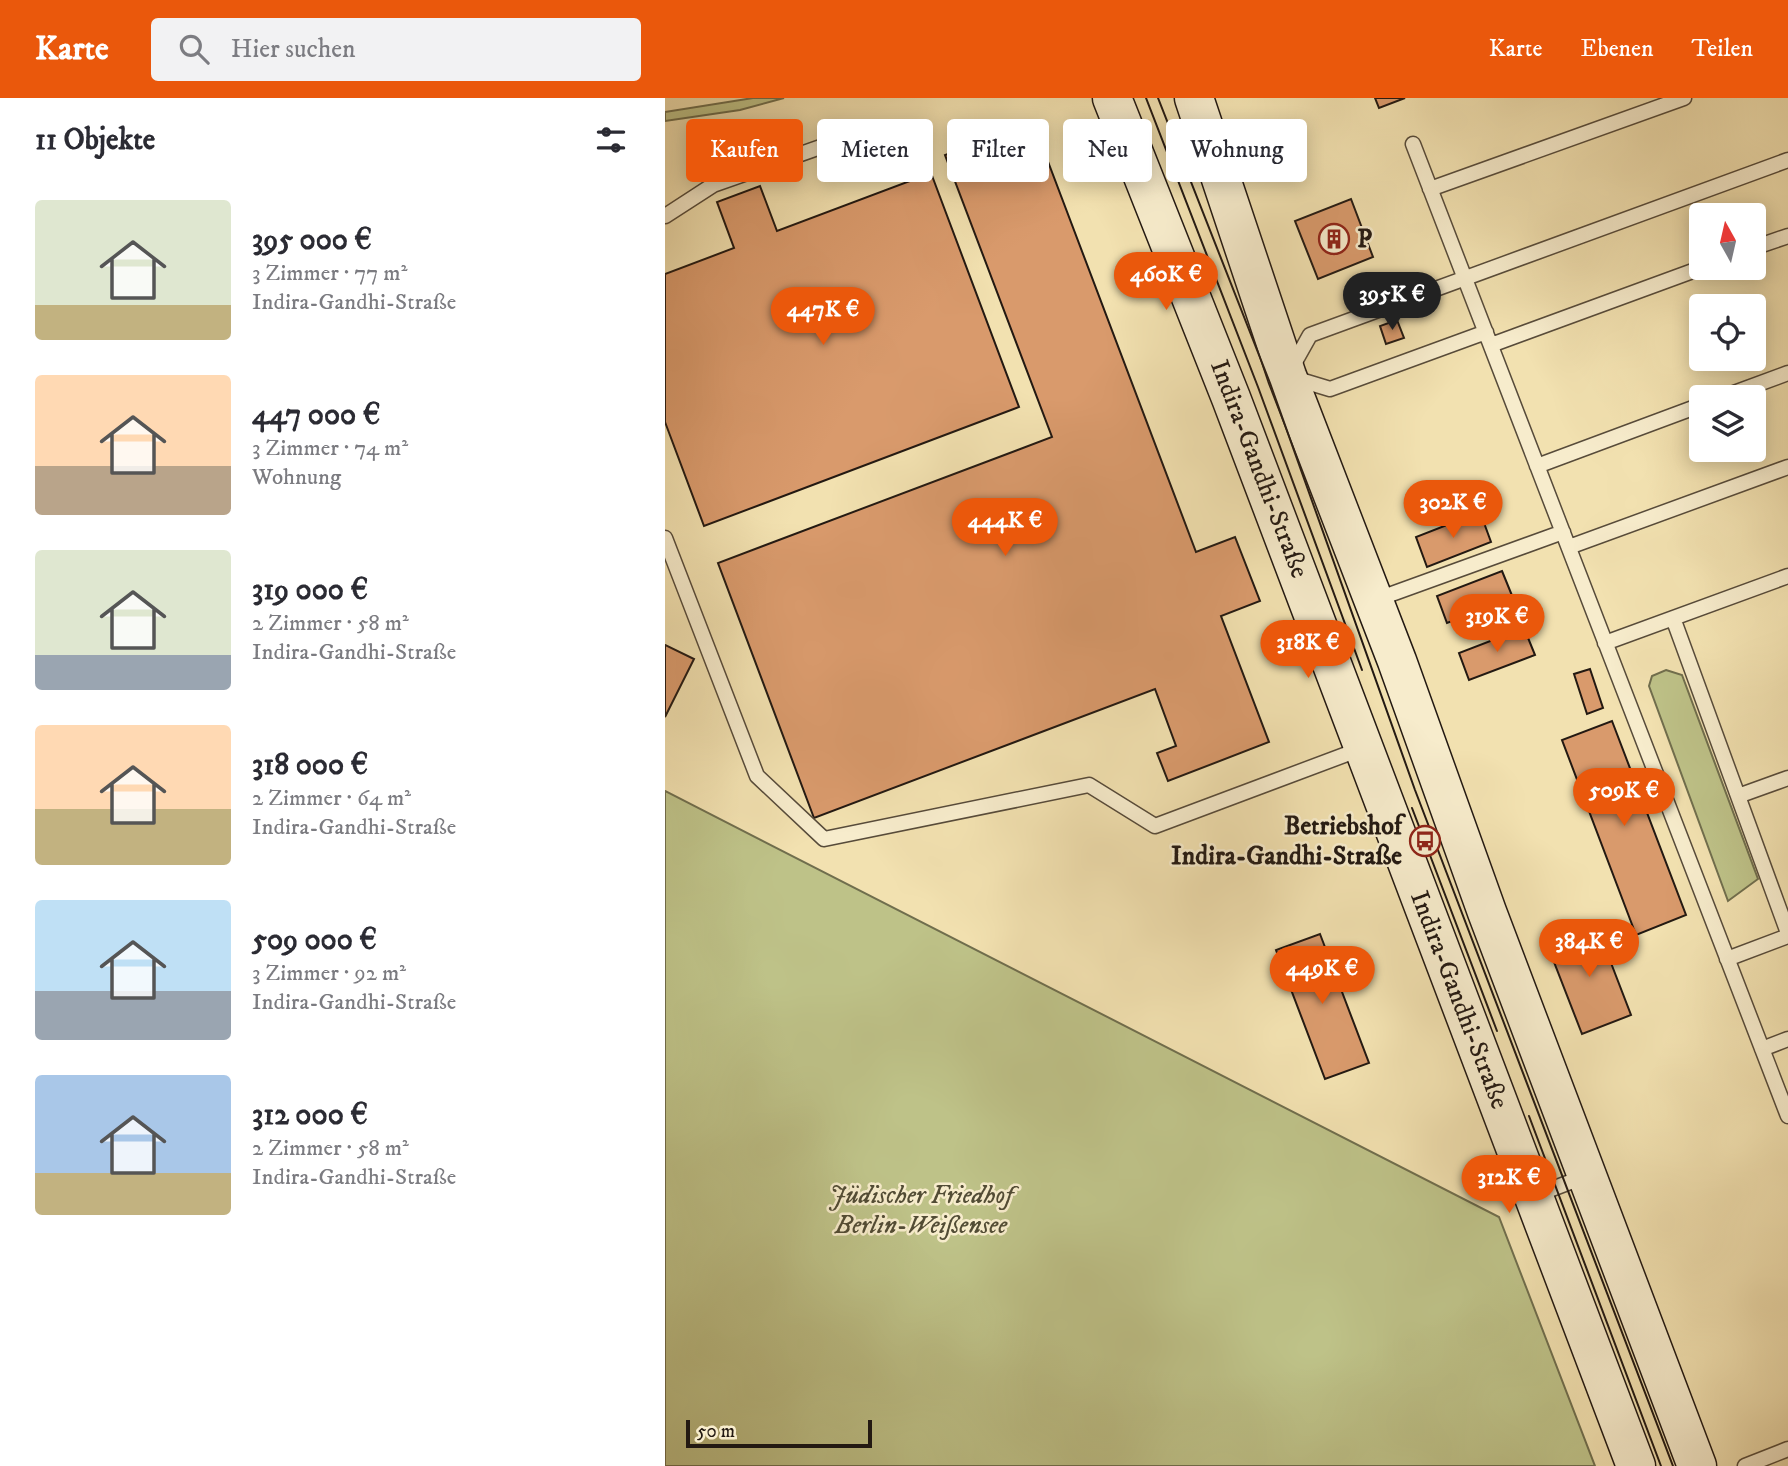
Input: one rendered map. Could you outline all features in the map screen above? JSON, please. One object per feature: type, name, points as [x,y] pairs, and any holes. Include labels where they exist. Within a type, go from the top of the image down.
[{"type":"main road","name":"Indira-Gandhi-Straße","points":[[1112,98],[1231,398],[1636,1466]]},
{"type":"main road","points":[[1194,98],[1287,376],[1374,600],[1697,1466]]},
{"type":"main road","points":[[1231,398],[1287,376]]},
{"type":"lane","points":[[1430,189],[1684,98]]},
{"type":"lane","points":[[1413,144],[1788,1116]]},
{"type":"lane","points":[[665,216],[713,185],[817,148]]},
{"type":"lane","points":[[1689,272],[1330,389],[1287,376],[1310,335],[1788,160]]},
{"type":"lane","points":[[1766,244],[1788,236]]},
{"type":"lane","points":[[1756,385],[1788,373]]},
{"type":"lane","points":[[1537,466],[1689,409]]},
{"type":"lane","points":[[1569,547],[1788,467]]},
{"type":"lane","points":[[1374,600],[1563,532]]},
{"type":"lane","points":[[665,538],[757,776],[824,839],[1089,785],[1155,826],[1364,747]]},
{"type":"lane","points":[[1605,643],[1788,576]]},
{"type":"lane","points":[[1673,618],[1788,934],[1727,959]]},
{"type":"lane","points":[[1738,796],[1788,778]]},
{"type":"lane","points":[[1762,1049],[1788,1039]]},
{"type":"lane","points":[[1533,1196],[1587,1176]]},
{"type":"lane","points":[[1745,1466],[1788,1448]]},
{"type":"green space","points":[[753,98],[784,98],[740,110],[665,121],[665,112]]},
{"type":"green space","points":[[1666,670],[1682,675],[1758,879],[1728,901],[1649,686],[1652,676]]},
{"type":"green space","name":"Jüdischer Friedhof Berlin-Weißensee","points":[[665,791],[1499,1217],[1595,1466],[665,1466]]},
{"type":"building","points":[[1375,98],[1405,98],[1379,108]]},
{"type":"building","points":[[1049,164],[1196,552],[1235,537],[1260,601],[1221,616],[1269,742],[1168,781],[1157,753],[1176,746],[1155,689],[814,818],[718,563],[1052,437],[955,182],[1049,182]]},
{"type":"building","points":[[933,178],[1019,407],[704,526],[665,422],[665,274],[734,248],[717,202],[760,186],[777,231],[907,182],[933,182]]},
{"type":"building","name":"P","points":[[1351,199],[1373,257],[1318,279],[1295,221]]},
{"type":"building","points":[[1397,320],[1404,338],[1386,344],[1380,326]]},
{"type":"building","points":[[1480,512],[1491,542],[1427,567],[1416,537]]},
{"type":"building","points":[[1502,571],[1513,598],[1447,623],[1437,596]]},
{"type":"building","points":[[1524,628],[1535,655],[1469,680],[1459,653]]},
{"type":"building","points":[[665,645],[694,659],[665,717]]},
{"type":"building","points":[[1590,669],[1603,708],[1587,714],[1574,674]]},
{"type":"building","points":[[1612,721],[1686,915],[1636,935],[1562,740]]},
{"type":"building","points":[[1596,924],[1631,1015],[1582,1034],[1547,944]]},
{"type":"building","points":[[1320,934],[1369,1063],[1325,1079],[1276,950]]},
{"type":"tram line","points":[[1146,98],[1258,387],[1362,670]]},
{"type":"tram line","points":[[1158,98],[1270,383],[1415,790],[1673,1466]]},
{"type":"tram line","points":[[1412,808],[1497,1031]]},
{"type":"tram line","points":[[1529,1116],[1661,1466]]},
{"type":"place","name":"P","points":[[1334,239]]},
{"type":"place","name":"Betriebshof Indira-Gandhi-Straße","points":[[1425,841]]}]
